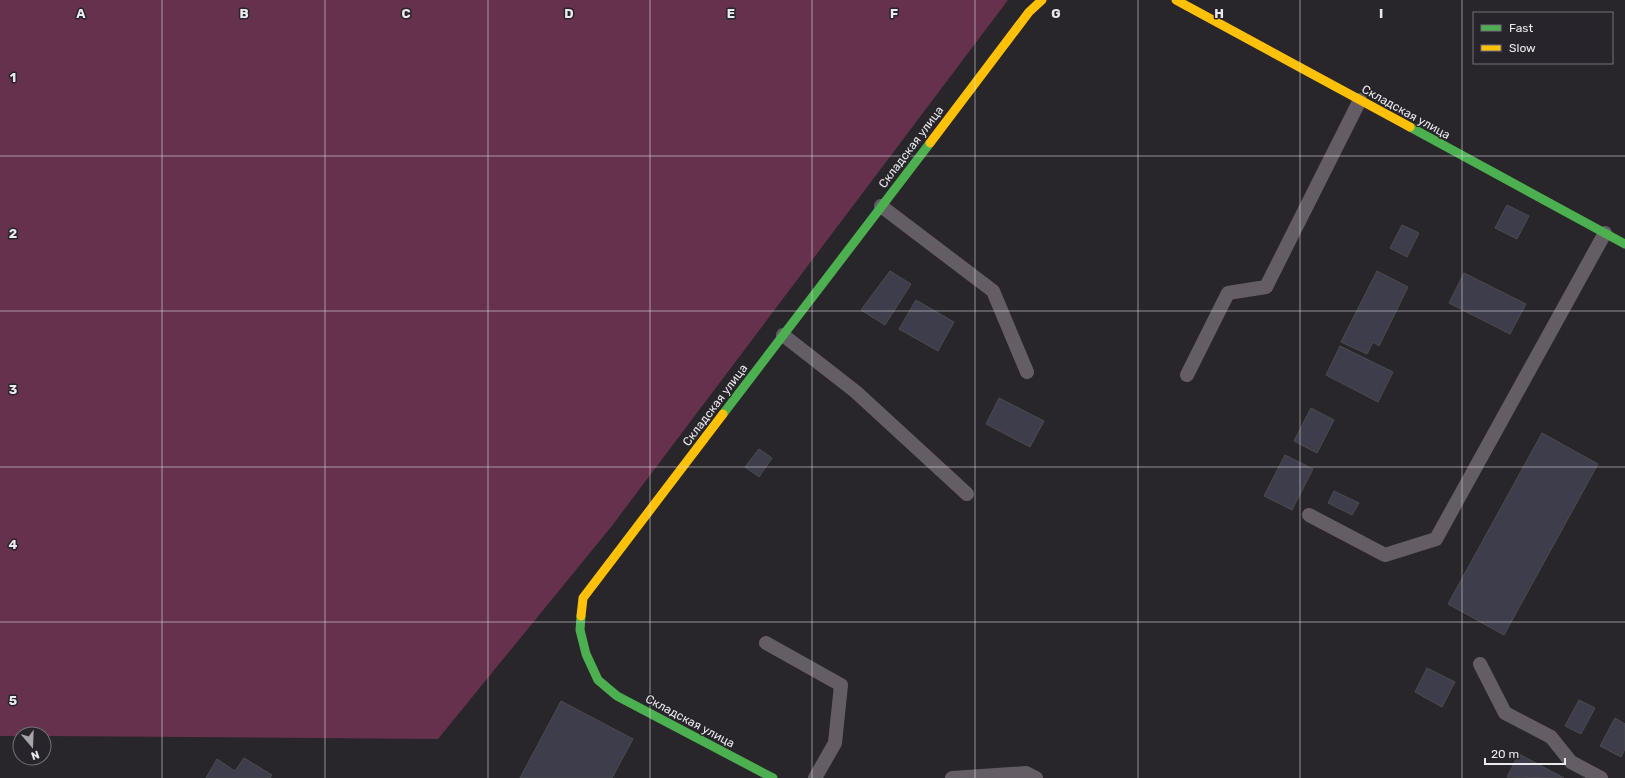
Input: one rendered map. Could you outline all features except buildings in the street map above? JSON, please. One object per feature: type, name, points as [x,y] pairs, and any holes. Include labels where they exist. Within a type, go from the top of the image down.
[{"type":"street","name":"Складская улица","points":[[773,778],[617,696],[598,680],[586,654],[580,630],[583,598],[1029,12],[1042,0]]},
{"type":"street","name":"Складская улица","points":[[1176,0],[1625,244]]},
{"type":"lane","points":[[1187,375],[1228,294],[1266,287],[1360,100]]},
{"type":"lane","points":[[882,206],[993,290],[1027,372]]},
{"type":"lane","points":[[1309,515],[1385,555],[1436,539],[1605,233]]},
{"type":"lane","points":[[783,335],[856,392],[967,494]]},
{"type":"lane","points":[[766,643],[841,685],[835,743],[815,778]]},
{"type":"lane","points":[[1480,664],[1505,713],[1552,737],[1571,762],[1602,778]]},
{"type":"lane","points":[[952,778],[1026,773],[1036,778]]},
{"type":"shaded area","points":[[0,0],[1008,0],[611,527],[438,739],[52,736],[52,726],[12,726],[12,736],[0,736]]},
{"type":"traffic: fast","points":[[1410,127],[1625,244]]},
{"type":"traffic: fast","points":[[723,414],[930,143]]},
{"type":"traffic: fast","points":[[581,616],[580,630],[586,654],[598,680],[617,696],[773,778]]},
{"type":"traffic: slow","points":[[930,143],[1029,12],[1042,0]]},
{"type":"traffic: slow","points":[[1176,0],[1410,127]]},
{"type":"traffic: slow","points":[[581,616],[583,598],[723,414]]}]
